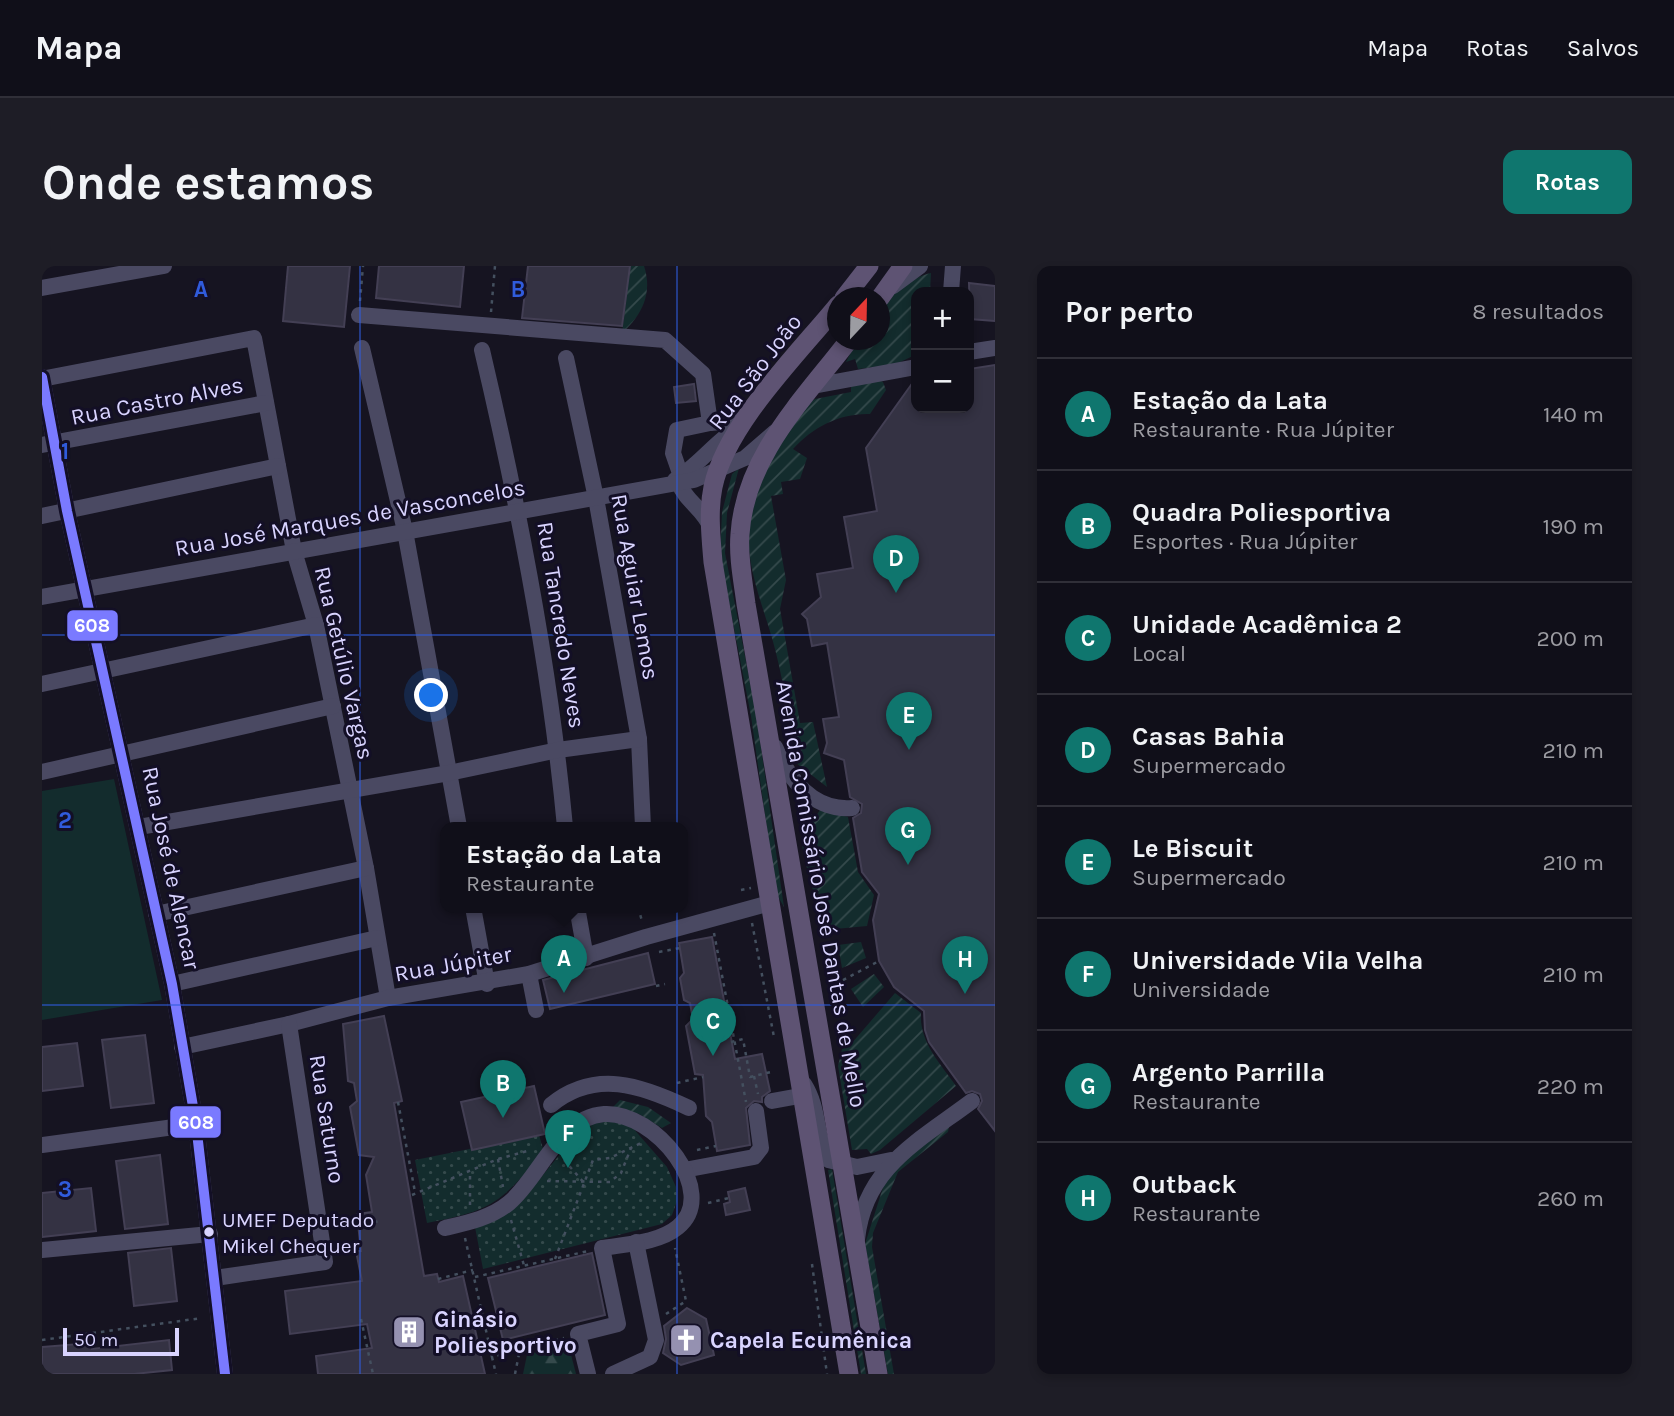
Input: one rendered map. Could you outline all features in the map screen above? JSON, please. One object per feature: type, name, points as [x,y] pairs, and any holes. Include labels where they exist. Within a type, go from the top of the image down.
[{"type":"main road","points":[[853,287],[869,266]]},
{"type":"main road","points":[[888,287],[903,266]]},
{"type":"main road","name":"Rua São João","points":[[717,471],[742,423],[827,319]]},
{"type":"main road","points":[[780,429],[841,350]]},
{"type":"main road","name":"Avenida Comissário José Dantas de Mello","points":[[780,429],[751,483],[740,536],[746,604],[878,1374]]},
{"type":"main road","points":[[717,471],[712,490],[713,562],[804,1088],[849,1374]]},
{"type":"street","points":[[42,288],[164,266]]},
{"type":"street","points":[[890,289],[920,266]]},
{"type":"street","points":[[951,287],[953,266]]},
{"type":"street","points":[[359,315],[665,340],[703,374],[710,423]]},
{"type":"street","name":"Rua Getúlio Vargas","points":[[42,378],[254,338],[294,551],[316,625],[366,868],[388,998]]},
{"type":"street","points":[[362,348],[405,531],[458,822]]},
{"type":"street","points":[[974,351],[995,348]]},
{"type":"street","name":"Rua Tancredo Neves","points":[[482,350],[519,511],[558,750],[565,822]]},
{"type":"street","name":"Rua Aguiar Lemos","points":[[566,358],[596,498],[639,739],[643,822]]},
{"type":"street","points":[[813,386],[911,367]]},
{"type":"street","name":"Rua José de Alencar","points":[[42,378],[49,444],[124,756],[172,984],[195,1124],[225,1374]]},
{"type":"street","name":"Rua Castro Alves","points":[[49,444],[266,403]]},
{"type":"street","points":[[711,528],[703,511],[676,481],[673,453],[675,433],[710,423],[742,423]]},
{"type":"street","points":[[676,481],[742,423]]},
{"type":"street","name":"Rua José Marques de Vasconcelos","points":[[42,597],[596,498],[676,481],[702,479],[746,458],[780,429]]},
{"type":"street","points":[[42,516],[278,466]]},
{"type":"street","points":[[42,684],[316,625]]},
{"type":"street","points":[[42,772],[124,756],[333,706]]},
{"type":"street","points":[[765,717],[781,761],[797,785],[823,805],[852,808]]},
{"type":"street","points":[[139,827],[449,773],[558,750],[639,739]]},
{"type":"street","points":[[156,914],[366,868]]},
{"type":"street","name":"Rua Júpiter","points":[[182,1047],[289,1024],[388,998],[487,984],[529,974],[646,937],[770,903]]},
{"type":"street","points":[[474,913],[487,984]]},
{"type":"street","points":[[578,913],[586,958]]},
{"type":"street","points":[[172,984],[377,938]]},
{"type":"street","points":[[529,974],[536,1010]]},
{"type":"street","name":"Rua Saturno","points":[[215,1278],[325,1262],[289,1024]]},
{"type":"street","points":[[551,1105],[583,1085],[619,1082],[689,1108]]},
{"type":"street","points":[[684,1170],[748,1159],[759,1153],[761,1140],[758,1104],[804,1088],[817,1110],[824,1152],[828,1160],[867,1167],[896,1158]]},
{"type":"street","points":[[856,1252],[861,1218],[879,1175],[896,1158],[972,1101]]},
{"type":"street","points":[[445,1228],[466,1224],[507,1205],[579,1122],[591,1116],[625,1116],[641,1122],[659,1134],[684,1170],[690,1205],[687,1217],[672,1231],[636,1242],[602,1248],[618,1324],[578,1334],[588,1374]]},
{"type":"street","points":[[42,1145],[195,1124]]},
{"type":"street","points":[[42,1250],[209,1234]]},
{"type":"street","points":[[613,1374],[650,1357],[656,1340],[636,1242]]},
{"type":"path","points":[[359,315],[363,266]]},
{"type":"path","points":[[490,326],[495,266]]},
{"type":"path","points":[[713,930],[735,1047],[758,1104]]},
{"type":"path","points":[[659,952],[680,948]]},
{"type":"path","points":[[828,988],[879,961]]},
{"type":"path","points":[[656,986],[665,984]]},
{"type":"path","points":[[731,1042],[743,1039],[750,1077],[771,1072]]},
{"type":"path","points":[[735,1047],[744,1046]]},
{"type":"path","points":[[754,1076],[758,1104]]},
{"type":"path","points":[[677,1083],[703,1077]]},
{"type":"path","points":[[398,1102],[414,1194],[498,1159],[542,1147],[554,1149],[585,1184]]},
{"type":"path","points":[[555,1259],[593,1160],[610,1158],[644,1142]]},
{"type":"path","points":[[697,1150],[716,1146]]},
{"type":"path","points":[[530,1180],[585,1184],[617,1178],[631,1148]]},
{"type":"path","points":[[498,1159],[507,1205],[525,1268]]},
{"type":"path","points":[[470,1172],[466,1224],[474,1277],[496,1374]]},
{"type":"path","points":[[708,1203],[729,1198]]},
{"type":"path","points":[[374,1222],[380,1221]]},
{"type":"path","points":[[655,1332],[660,1318],[686,1301],[672,1231]]},
{"type":"path","points":[[474,1277],[525,1268],[602,1248]]},
{"type":"path","points":[[811,1254],[814,1295],[827,1374]]},
{"type":"path","points":[[438,1279],[473,1270]]},
{"type":"path","points":[[43,1340],[194,1319]]},
{"type":"path","points":[[361,1320],[373,1374]]},
{"type":"path","points":[[492,1357],[578,1334]]},
{"type":"path","points":[[514,1374],[520,1349]]},
{"type":"green space","points":[[630,266],[644,266],[646,294],[640,311],[622,333]]},
{"type":"green space","points":[[931,273],[930,287],[911,287],[911,357],[894,365],[858,369],[855,359],[846,362],[852,350],[890,350],[890,298],[908,283]]},
{"type":"green space","points":[[879,380],[883,382],[886,390],[870,414],[838,419],[809,434],[793,449],[807,458],[800,479],[781,482],[783,494],[771,496],[786,580],[780,609],[800,723],[813,722],[827,787],[796,763],[779,667],[751,562],[749,525],[761,479],[808,404],[815,399],[851,392],[851,385]]},
{"type":"green space","points":[[739,468],[727,513],[725,553],[756,713],[784,907],[776,893],[751,716],[720,556],[722,512],[732,474]]},
{"type":"green space","points":[[114,779],[162,1000],[42,1020],[42,791]]},
{"type":"green space","points":[[820,810],[848,817],[858,872],[874,895],[867,926],[824,930],[802,844],[805,831]]},
{"type":"green space","points":[[861,942],[866,958],[842,968],[838,945]]},
{"type":"green space","points":[[874,974],[884,987],[863,1007],[851,989]]},
{"type":"green space","points":[[895,993],[921,1013],[921,1024],[927,1043],[956,1086],[880,1150],[871,1154],[867,1149],[852,1150],[838,1066],[842,1049],[851,1044]]},
{"type":"green space","points":[[620,1100],[648,1107],[671,1123],[662,1128],[639,1114],[612,1108]]},
{"type":"green space","points":[[607,1118],[632,1127],[667,1167],[676,1187],[677,1201],[672,1215],[662,1224],[483,1269],[475,1227],[533,1187],[584,1125]]},
{"type":"green space","points":[[950,1122],[948,1132],[898,1172],[873,1233],[872,1247],[894,1374],[888,1374],[865,1244],[887,1175]]},
{"type":"green space","points":[[539,1135],[544,1152],[516,1183],[494,1202],[468,1214],[427,1223],[415,1160]]},
{"type":"green space","points":[[832,1169],[866,1374],[861,1374],[828,1170]]},
{"type":"green space","points":[[568,1343],[576,1374],[523,1374],[527,1355]]},
{"type":"building","points":[[288,266],[350,266],[344,327],[283,321]]},
{"type":"building","points":[[379,266],[464,266],[460,307],[376,298]]},
{"type":"building","points":[[528,266],[630,266],[622,326],[522,318]]},
{"type":"building","points":[[969,283],[995,286],[995,321],[974,319],[974,287],[969,287]]},
{"type":"building","points":[[995,365],[995,1131],[978,1109],[982,1101],[980,1094],[972,1091],[966,1093],[929,1042],[924,1011],[894,987],[879,961],[873,920],[879,894],[862,872],[853,818],[861,813],[862,804],[850,797],[844,760],[824,753],[827,743],[823,719],[839,717],[827,643],[812,646],[807,619],[802,614],[821,597],[817,574],[853,568],[844,517],[877,511],[866,448],[911,385],[911,413],[974,413],[974,368]]},
{"type":"building","points":[[694,384],[696,401],[676,403],[674,387]]},
{"type":"building","points":[[712,937],[735,1059],[762,1054],[770,1091],[762,1097],[762,1102],[754,1101],[746,1108],[750,1145],[717,1151],[712,1122],[706,1116],[703,1075],[695,1074],[686,1026],[693,1019],[690,1003],[684,1000],[680,978],[684,973],[679,943]]},
{"type":"building","points":[[648,953],[655,984],[550,1009],[543,980]]},
{"type":"building","points":[[384,1016],[402,1101],[394,1103],[424,1276],[437,1274],[439,1282],[463,1276],[485,1374],[318,1374],[316,1356],[372,1348],[367,1324],[290,1334],[285,1291],[362,1281],[356,1251],[361,1251],[357,1214],[372,1212],[366,1175],[374,1157],[359,1155],[350,1107],[357,1101],[354,1083],[348,1081],[343,1024]]},
{"type":"building","points":[[145,1035],[154,1103],[111,1108],[102,1040]]},
{"type":"building","points":[[77,1043],[83,1086],[42,1091],[42,1047]]},
{"type":"building","points":[[534,1086],[545,1134],[472,1150],[461,1102]]},
{"type":"building","points":[[160,1155],[168,1224],[125,1229],[116,1161]]},
{"type":"building","points":[[91,1188],[96,1231],[42,1237],[42,1193]]},
{"type":"building","points":[[745,1188],[750,1210],[726,1215],[724,1204],[730,1202],[728,1192]]},
{"type":"building","points":[[171,1248],[177,1301],[134,1306],[128,1253]]},
{"type":"building","points":[[592,1253],[605,1315],[503,1340],[488,1278]]},
{"type":"building","name":"Capela Ecumênica","points":[[687,1308],[706,1319],[714,1355],[681,1365],[663,1353],[666,1339],[664,1326]]},
{"type":"building","points":[[169,1340],[172,1370],[134,1374],[42,1374],[42,1347],[92,1343],[92,1349]]},
{"type":"transit line","name":"608","points":[[42,377],[67,511],[172,984],[196,1124],[225,1374]]},
{"type":"place","name":"Casas Bahia","points":[[896,593]]},
{"type":"place","name":"Le Biscuit","points":[[909,750]]},
{"type":"place","name":"Argento Parrilla","points":[[908,865]]},
{"type":"place","name":"Estação da Lata","points":[[564,993]]},
{"type":"place","name":"Outback","points":[[965,994]]},
{"type":"place","name":"Unidade Acadêmica 2","points":[[713,1056]]},
{"type":"place","name":"Quadra Poliesportiva","points":[[503,1118]]},
{"type":"place","name":"Universidade Vila Velha","points":[[568,1168]]},
{"type":"place","name":"UMEF Deputado Mikel Chequer","points":[[209,1232]]},
{"type":"place","name":"Ginásio Poliesportivo","points":[[409,1332]]},
{"type":"place","name":"Capela Ecumênica","points":[[686,1340]]}]
